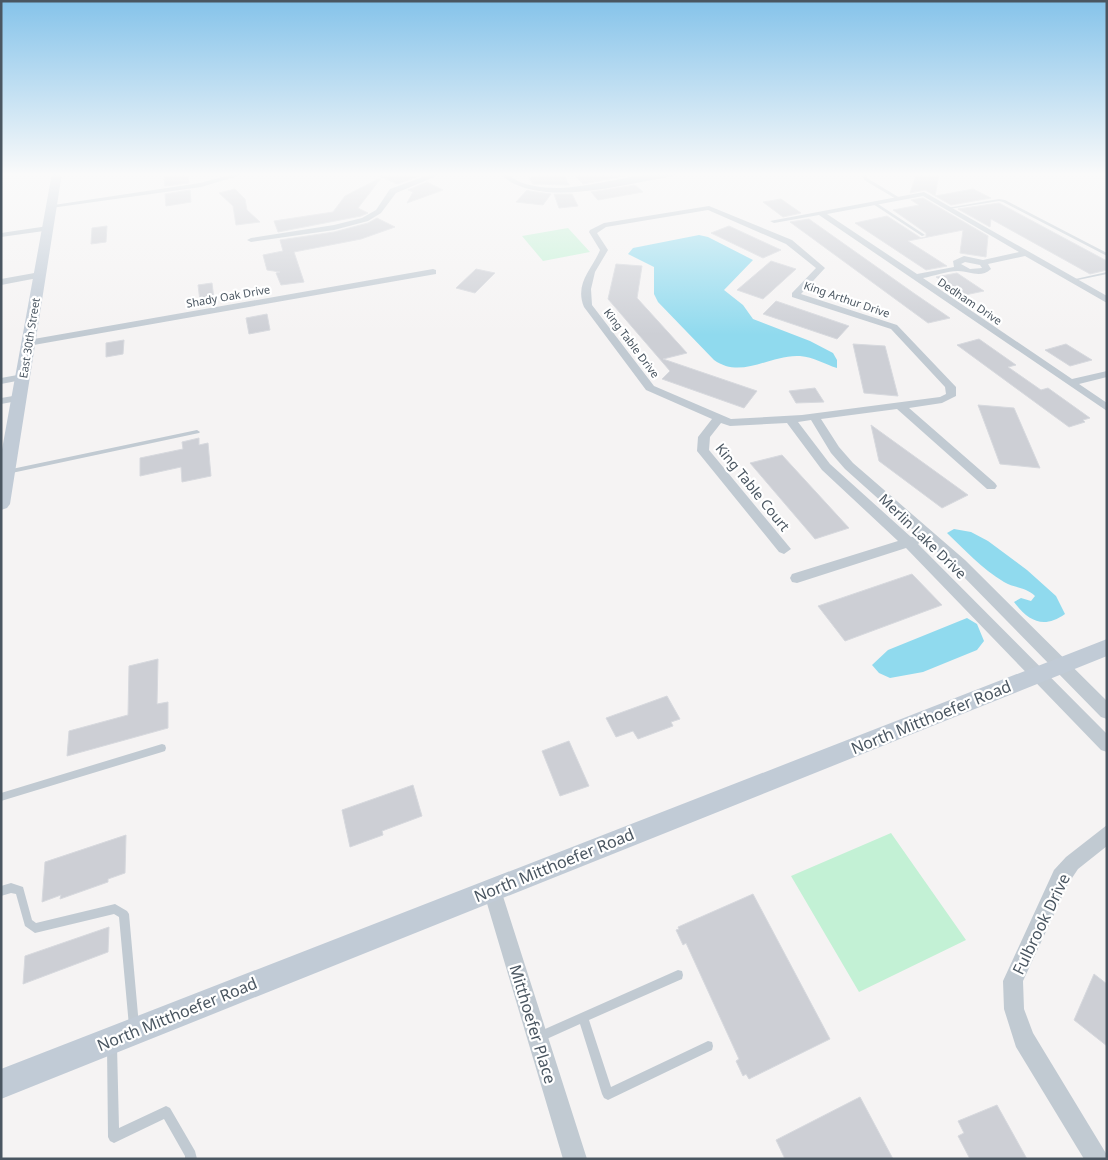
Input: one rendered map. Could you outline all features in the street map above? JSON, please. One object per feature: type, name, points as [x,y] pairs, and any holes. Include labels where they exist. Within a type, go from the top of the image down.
[{"type":"main road","name":"East 30th Street","points":[[1,504],[48,228]]},
{"type":"main road","name":"North Mitthoefer Road","points":[[1,1084],[1107,647]]},
{"type":"street","points":[[251,240],[325,227]]},
{"type":"street","name":"King Arthur Drive","points":[[600,227],[593,233],[604,250]]},
{"type":"street","name":"King Arthur Drive","points":[[754,227],[789,242],[821,268],[795,295],[894,327],[952,389],[951,396],[945,399],[802,418]]},
{"type":"street","name":"Dedham Drive","points":[[842,227],[1107,408]]},
{"type":"street","points":[[981,227],[1107,300]]},
{"type":"street","points":[[1,235],[48,228]]},
{"type":"street","name":"King Table Drive","points":[[604,250],[602,256],[593,266],[586,296],[587,305],[650,388],[730,423],[802,418]]},
{"type":"street","points":[[916,278],[961,268],[956,263],[960,259],[969,259],[983,263],[1027,254]]},
{"type":"street","name":"Shady Oak Drive","points":[[28,343],[433,272]]},
{"type":"street","points":[[1,282],[40,276]]},
{"type":"street","points":[[1070,383],[1107,374]]},
{"type":"street","points":[[1,381],[23,377]]},
{"type":"street","points":[[1,401],[19,398]]},
{"type":"street","points":[[900,405],[991,486]]},
{"type":"street","name":"King Table Court","points":[[719,418],[704,435],[701,444],[703,450],[784,549]]},
{"type":"street","name":"Merlin Lake Drive","points":[[802,418],[849,466],[928,536],[1107,712]]},
{"type":"street","name":"Merlin Lake Drive","points":[[802,418],[826,467],[908,542],[1036,675],[1107,745]]},
{"type":"street","points":[[797,578],[928,536]]},
{"type":"street","name":"Fulbrook Drive","points":[[1097,1159],[1024,1039],[1014,1009],[1013,981],[1061,877],[1072,863],[1107,834]]},
{"type":"street","name":"Mitthoefer Place","points":[[492,890],[575,1159]]},
{"type":"lane","points":[[911,227],[923,235]]},
{"type":"lane","points":[[1053,227],[1107,256]]},
{"type":"lane","points":[[1073,280],[1107,273]]},
{"type":"lane","points":[[6,472],[197,432]]},
{"type":"lane","points":[[1,797],[162,748]]},
{"type":"lane","points":[[1,891],[11,888],[20,890],[28,923],[35,928],[115,909],[124,914],[123,1035],[114,1137],[166,1112],[191,1155],[190,1159]]},
{"type":"lane","points":[[538,1038],[678,975]]},
{"type":"lane","points":[[583,1018],[608,1094],[708,1046]]},
{"type":"green space","points":[[568,228],[590,252],[543,261],[522,236]]},
{"type":"green space","points":[[891,833],[966,940],[859,992],[791,876]]},
{"type":"water","points":[[699,235],[708,237],[753,260],[724,290],[743,305],[753,319],[810,341],[833,353],[837,360],[837,368],[800,356],[789,356],[756,365],[735,368],[714,360],[658,302],[654,294],[654,267],[628,254],[633,248]]},
{"type":"water","points":[[954,529],[971,532],[988,541],[1027,570],[1056,596],[1065,614],[1057,619],[1044,622],[1031,619],[1014,602],[1021,598],[1031,601],[1035,596],[1028,591],[1004,582],[981,565],[947,533]]},
{"type":"water","points":[[967,618],[977,624],[984,641],[977,650],[923,672],[890,678],[879,673],[872,665],[888,650]]},
{"type":"building","points":[[107,227],[106,242],[91,244],[92,228]]},
{"type":"building","points":[[276,227],[303,227],[278,232]]},
{"type":"building","points":[[352,227],[395,227],[361,239],[294,252],[304,282],[281,285],[276,273],[280,272],[267,270],[263,255],[283,251],[280,240],[334,232]]},
{"type":"building","points":[[731,227],[781,250],[763,258],[711,233]]},
{"type":"building","points":[[797,227],[820,227],[950,318],[928,323]]},
{"type":"building","points":[[861,227],[904,227],[921,238],[926,237],[926,233],[918,227],[973,227],[988,236],[986,257],[960,253],[963,230],[908,241],[947,266],[926,270]]},
{"type":"building","points":[[1006,227],[1044,227],[1107,261],[1107,270],[1090,274]]},
{"type":"building","points":[[771,261],[796,269],[763,299],[737,290]]},
{"type":"building","points":[[616,264],[642,266],[637,298],[687,353],[663,359],[757,391],[744,408],[662,379],[670,371],[608,299]]},
{"type":"building","points":[[476,269],[495,273],[475,293],[456,288]]},
{"type":"building","points":[[957,273],[984,291],[965,295],[936,277]]},
{"type":"building","points":[[212,283],[214,299],[200,301],[198,285]]},
{"type":"building","points":[[776,301],[849,326],[837,339],[763,314]]},
{"type":"building","points":[[267,314],[270,330],[249,334],[246,318]]},
{"type":"building","points":[[979,339],[1016,365],[1008,367],[1041,390],[1048,388],[1090,418],[1083,420],[1085,422],[1069,427],[957,345]]},
{"type":"building","points":[[124,340],[123,354],[106,357],[106,343]]},
{"type":"building","points":[[853,344],[885,346],[898,396],[864,393]]},
{"type":"building","points":[[1066,344],[1092,360],[1070,366],[1045,350]]},
{"type":"building","points":[[815,388],[824,402],[796,403],[789,391]]},
{"type":"building","points":[[978,405],[1014,408],[1040,468],[1000,464]]},
{"type":"building","points":[[871,425],[968,495],[942,508],[879,461]]},
{"type":"building","points":[[199,438],[199,445],[208,443],[211,476],[182,482],[181,467],[140,476],[140,458],[183,449],[182,442]]},
{"type":"building","points":[[782,455],[849,528],[815,539],[750,463]]},
{"type":"building","points":[[912,574],[942,605],[845,641],[818,606]]},
{"type":"building","points":[[158,659],[157,704],[168,702],[168,728],[67,756],[69,731],[128,715],[129,666]]},
{"type":"building","points":[[667,696],[680,719],[671,722],[673,726],[638,739],[633,731],[616,737],[606,718]]},
{"type":"building","points":[[569,741],[589,786],[560,796],[542,751]]},
{"type":"building","points":[[413,785],[422,816],[382,831],[383,835],[350,847],[342,810]]},
{"type":"building","points":[[126,835],[125,873],[108,879],[108,882],[60,899],[61,895],[42,902],[45,862]]},
{"type":"building","points":[[753,894],[830,1039],[749,1079],[746,1074],[743,1076],[736,1061],[739,1059],[686,943],[683,945],[676,930],[679,929],[678,927]]},
{"type":"building","points":[[109,927],[108,952],[23,984],[25,956]]},
{"type":"building","points":[[1094,974],[1107,984],[1107,1046],[1074,1020]]},
{"type":"building","points":[[860,1097],[893,1159],[785,1159],[776,1140]]},
{"type":"building","points":[[997,1105],[1027,1159],[970,1159],[958,1136],[964,1133],[958,1121]]}]
